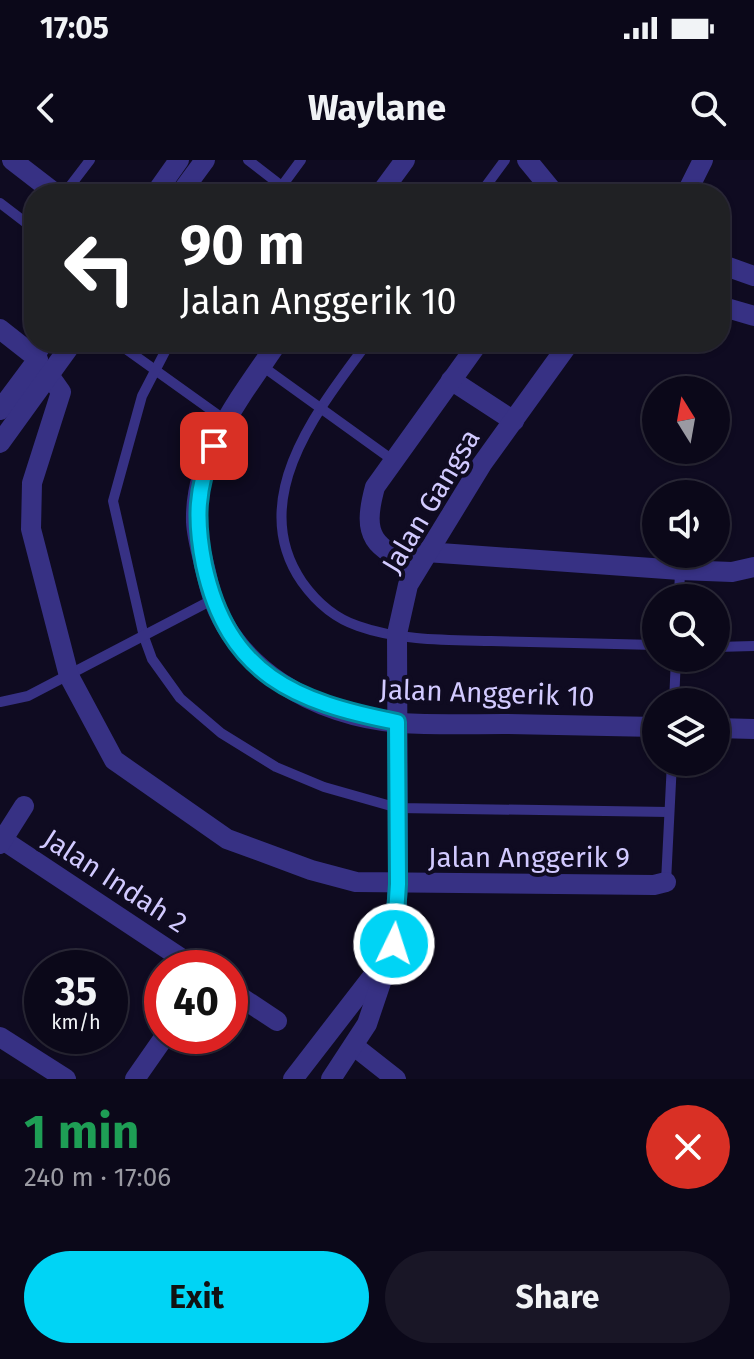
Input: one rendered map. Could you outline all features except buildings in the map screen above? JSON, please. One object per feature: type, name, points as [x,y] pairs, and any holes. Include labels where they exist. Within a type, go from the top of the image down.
[{"type":"street","points":[[12,160],[43,184]]},
{"type":"street","points":[[162,184],[179,160]]},
{"type":"street","points":[[187,184],[205,160]]},
{"type":"street","points":[[387,184],[405,160]]},
{"type":"street","points":[[527,160],[547,184]]},
{"type":"street","points":[[691,184],[703,160]]},
{"type":"street","points":[[730,268],[754,276]]},
{"type":"street","points":[[730,309],[754,316]]},
{"type":"street","points":[[0,329],[24,344]]},
{"type":"street","name":"Jalan Anggerik 10","points":[[271,352],[225,420],[203,471],[197,497],[196,524],[212,600],[222,623],[238,646],[286,688],[351,713],[397,722],[642,727]]},
{"type":"street","points":[[472,352],[375,487],[368,513],[371,535],[388,553],[422,560],[732,572],[754,567]]},
{"type":"street","name":"Jalan Gangsa","points":[[331,1079],[367,1024],[392,951],[398,884],[397,634],[408,585],[514,421],[563,352]]},
{"type":"street","points":[[0,410],[46,358]]},
{"type":"street","points":[[0,443],[46,358]]},
{"type":"street","name":"Jalan Anggerik 9","points":[[46,358],[61,392],[32,483],[29,514],[69,676],[114,760],[167,800],[227,839],[311,870],[356,882],[654,885],[666,882]]},
{"type":"street","points":[[451,380],[514,421]]},
{"type":"street","points":[[730,728],[754,729]]},
{"type":"street","points":[[1,842],[24,806]]},
{"type":"street","name":"Jalan Indah 2","points":[[1,842],[168,950]]},
{"type":"street","points":[[293,1079],[392,951]]},
{"type":"street","points":[[248,1002],[277,1021]]},
{"type":"street","points":[[0,1037],[66,1079]]},
{"type":"street","points":[[354,1046],[396,1079]]},
{"type":"street","points":[[135,1079],[152,1054]]},
{"type":"lane","points":[[72,184],[90,160]]},
{"type":"lane","points":[[248,160],[273,184]]},
{"type":"lane","points":[[283,184],[301,160]]},
{"type":"lane","points":[[487,184],[505,160]]},
{"type":"lane","points":[[0,203],[24,221]]},
{"type":"lane","points":[[130,352],[225,420]]},
{"type":"lane","points":[[164,352],[142,396],[113,501],[144,637],[152,659],[167,683],[221,733],[298,778],[398,808],[669,812]]},
{"type":"lane","points":[[360,352],[319,407],[296,451],[285,493],[282,524],[286,549],[295,572],[330,613],[360,627],[435,639],[642,645]]},
{"type":"lane","points":[[262,366],[394,461]]},
{"type":"lane","points":[[680,570],[680,584]]},
{"type":"lane","points":[[0,702],[28,696],[212,600]]},
{"type":"lane","points":[[730,647],[754,646]]},
{"type":"lane","points":[[666,882],[671,776]]},
{"type":"route","points":[[214,446],[203,471],[197,497],[196,524],[212,600],[222,623],[238,646],[286,688],[351,713],[397,722],[398,884],[394,944]]}]
